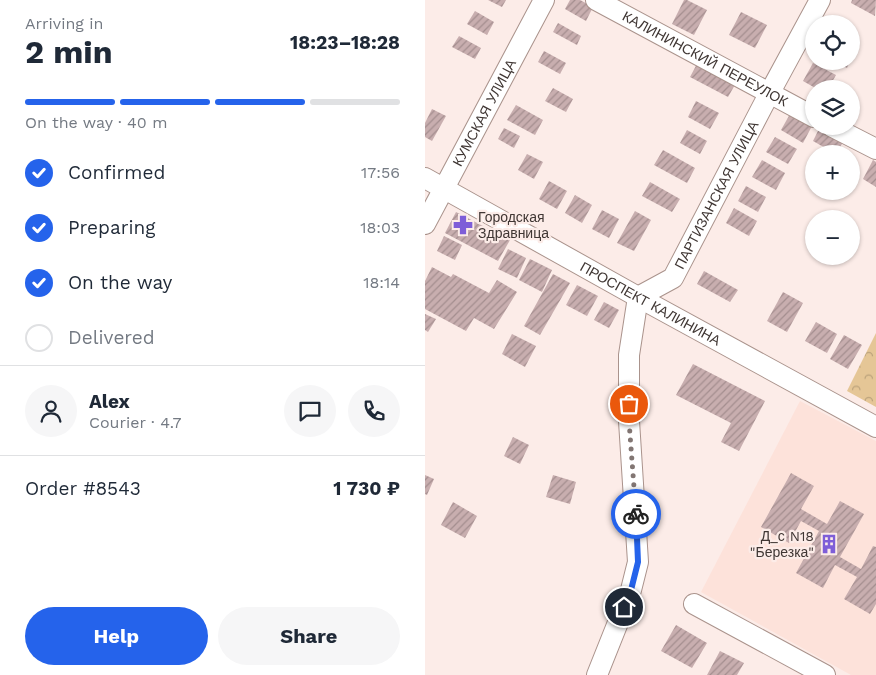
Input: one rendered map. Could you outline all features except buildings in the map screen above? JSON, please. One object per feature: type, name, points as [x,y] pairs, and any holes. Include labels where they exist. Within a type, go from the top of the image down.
[{"type":"street","name":"КУМСКАЯ УЛИЦА","points":[[425,224],[544,0]]},
{"type":"street","name":"КАЛИНИНСКИЙ ПЕРЕУЛОК","points":[[596,0],[805,112]]},
{"type":"street","name":"ПАРТИЗАНСКАЯ УЛИЦА","points":[[638,298],[673,278],[819,0]]},
{"type":"street","points":[[849,135],[876,149]]},
{"type":"street","name":"ПРОСПЕКТ КАЛИНИНА","points":[[425,178],[638,298],[876,427]]},
{"type":"street","points":[[597,675],[631,590],[638,562],[629,421],[629,355],[638,298]]},
{"type":"street","points":[[694,604],[825,675]]},
{"type":"shaded area","points":[[800,401],[876,441],[876,675],[851,675],[701,592]]},
{"type":"green space","points":[[876,333],[876,407],[847,391]]},
{"type":"way so far","points":[[629,404],[636,514]]},
{"type":"place","name":"Городская Здравница","points":[[463,225]]},
{"type":"place","name":"Д_с N18 \"Березка\"","points":[[829,544]]},
{"type":"route","points":[[624,607],[631,590],[638,562],[636,514]]}]
